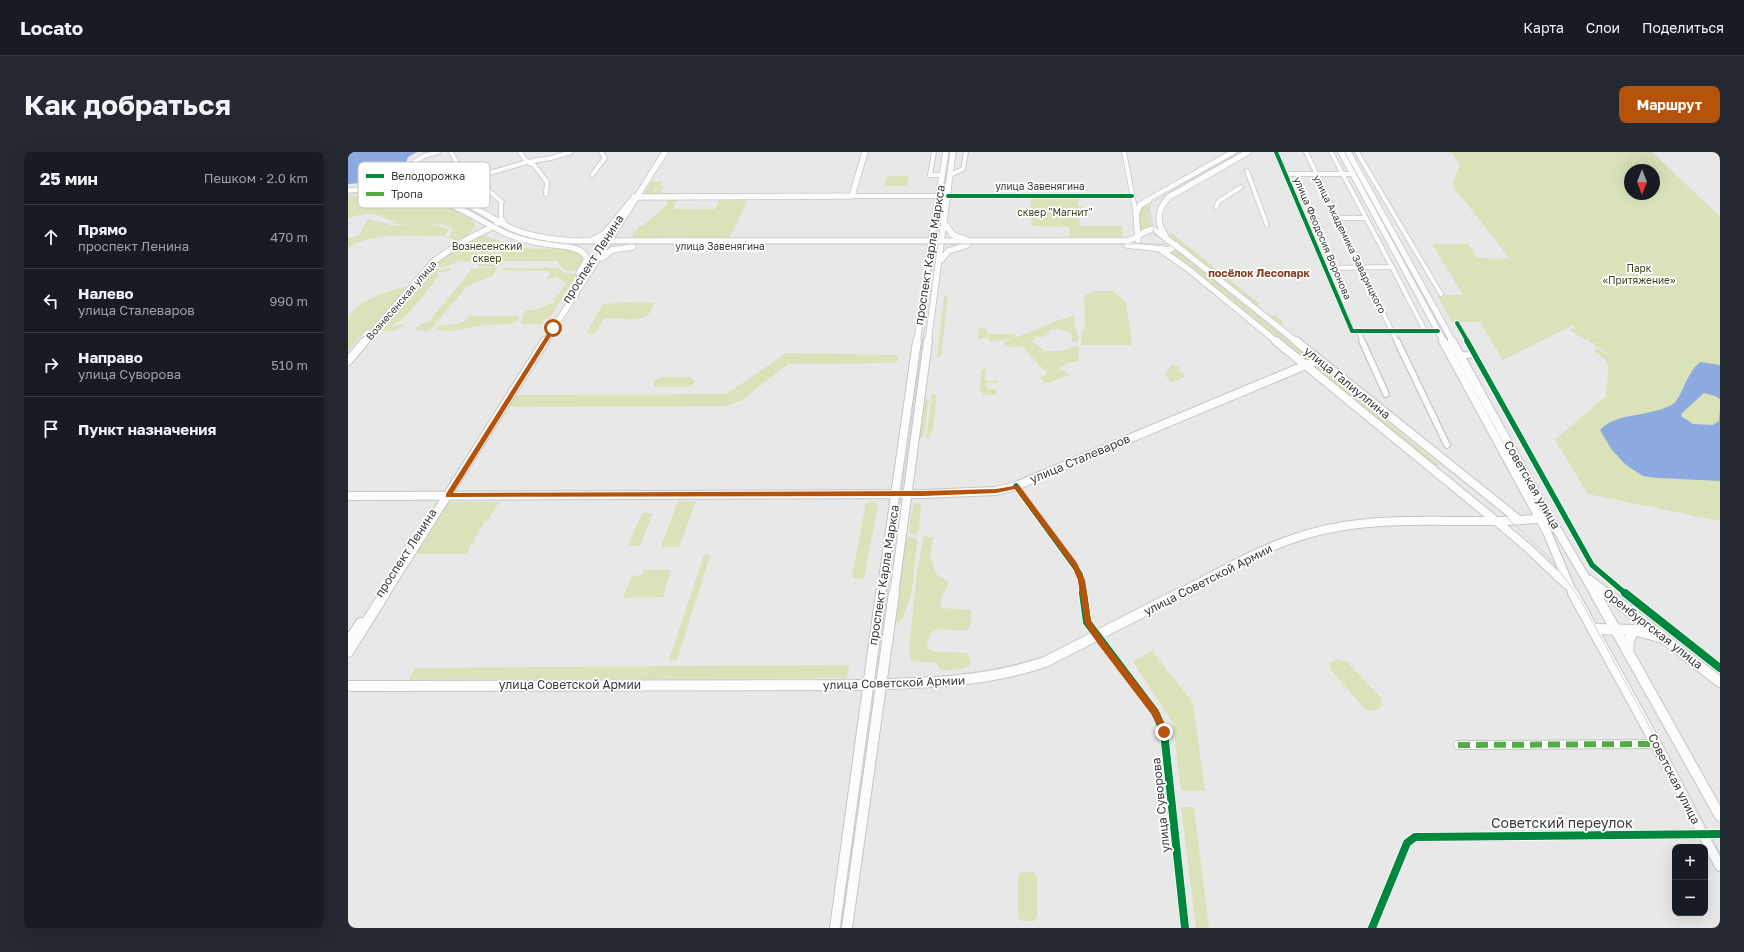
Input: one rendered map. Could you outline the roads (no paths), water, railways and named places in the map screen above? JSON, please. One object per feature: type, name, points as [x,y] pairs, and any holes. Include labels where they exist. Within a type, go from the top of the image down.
[{"type":"main road","name":"проспект Ленина","points":[[348,652],[662,152]]},
{"type":"main road","name":"проспект Ленина","points":[[605,244],[617,228],[634,198],[665,152]]},
{"type":"main road","points":[[634,198],[852,196],[865,152]]},
{"type":"main road","name":"проспект Карла Маркса","points":[[835,928],[931,243],[946,152]]},
{"type":"main road","name":"проспект Карла Маркса","points":[[847,928],[942,243],[953,152]]},
{"type":"main road","points":[[1139,245],[1136,214],[1140,205],[1233,152]]},
{"type":"main road","points":[[1169,240],[1161,230],[1158,218],[1159,210],[1166,200],[1174,193],[1248,152]]},
{"type":"main road","name":"Советская улица","points":[[1341,152],[1547,532],[1570,588],[1594,629],[1720,866]]},
{"type":"main road","name":"Советская улица","points":[[1348,152],[1550,518],[1586,577],[1720,816]]},
{"type":"main road","name":"улица Завенягина","points":[[348,192],[358,191]]},
{"type":"main road","name":"проспект Ленина","points":[[581,241],[596,239],[603,235],[622,209],[634,198]]},
{"type":"main road","name":"улица Завенягина","points":[[458,208],[492,227],[523,240],[564,246],[582,251],[586,254],[587,259],[580,273],[583,279]]},
{"type":"main road","name":"улица Завенягина","points":[[473,208],[520,232],[536,236],[605,244]]},
{"type":"main road","points":[[464,241],[476,227],[474,216]]},
{"type":"main road","name":"Вознесенская улица","points":[[348,360],[434,261],[464,241],[500,223]]},
{"type":"main road","points":[[944,223],[953,235],[977,241]]},
{"type":"main road","name":"улица Завенягина","points":[[617,228],[616,234],[618,238],[635,244]]},
{"type":"main road","name":"улица Галиуллина","points":[[1138,237],[1145,231],[1153,230],[1176,245],[1519,520]]},
{"type":"main road","points":[[1385,234],[1393,234]]},
{"type":"main road","name":"улица Завенягина","points":[[564,246],[605,244],[1125,241],[1133,240],[1138,237]]},
{"type":"main road","name":"улица Завенягина","points":[[942,243],[967,245],[1139,245]]},
{"type":"main road","name":"проспект Ленина","points":[[583,279],[606,253],[617,248],[635,244]]},
{"type":"main road","points":[[939,263],[948,251],[967,245]]},
{"type":"main road","name":"улица Галиуллина","points":[[1139,245],[1169,250],[1176,245]]},
{"type":"main road","name":"улица Галиуллина","points":[[1155,248],[1165,252],[1187,268],[1496,521]]},
{"type":"main road","points":[[1450,355],[1459,355]]},
{"type":"main road","name":"улица Сталеваров","points":[[348,496],[907,494],[996,491],[1016,486],[1318,360]]},
{"type":"main road","name":"проспект Ленина","points":[[348,642],[446,496]]},
{"type":"main road","name":"улица Советской Армии","points":[[348,686],[881,684],[945,683],[994,677],[1045,662],[1270,548],[1308,534],[1333,528],[1383,522],[1496,521],[1550,518]]},
{"type":"main road","name":"Советская улица","points":[[1496,521],[1528,548],[1570,588]]},
{"type":"main road","name":"Оренбургская улица","points":[[1586,577],[1720,682]]},
{"type":"main road","points":[[1594,629],[1634,630],[1649,633],[1668,640]]},
{"type":"main road","points":[[1628,652],[1629,640],[1634,630]]},
{"type":"street","points":[[414,162],[424,156],[438,152]]},
{"type":"street","points":[[451,152],[455,162]]},
{"type":"street","points":[[520,152],[527,162],[534,165],[547,182],[546,194]]},
{"type":"street","points":[[490,173],[527,162],[551,158],[571,152]]},
{"type":"street","points":[[592,175],[604,159],[601,152]]},
{"type":"street","name":"проспект Карла Маркса","points":[[934,152],[930,175],[942,175]]},
{"type":"street","name":"проспект Карла Маркса","points":[[950,175],[963,169],[966,152]]},
{"type":"street","points":[[1124,152],[1136,214]]},
{"type":"street","name":"улица Феодосия Воронова","points":[[1276,152],[1352,330],[1358,331]]},
{"type":"street","name":"улица Академика Заварицкого","points":[[1306,152],[1447,445]]},
{"type":"street","points":[[1331,152],[1425,331]]},
{"type":"street","points":[[1357,152],[1440,294]]},
{"type":"street","points":[[1247,171],[1267,225]]},
{"type":"street","points":[[1286,174],[1353,174]]},
{"type":"street","points":[[1216,207],[1219,201],[1242,187]]},
{"type":"street","points":[[490,194],[501,204],[501,218],[504,221],[500,223]]},
{"type":"street","points":[[852,196],[939,196]]},
{"type":"street","name":"улица Завенягина","points":[[948,196],[1132,196]]},
{"type":"street","points":[[1134,204],[1140,205]]},
{"type":"street","points":[[1377,204],[1387,204]]},
{"type":"street","points":[[1337,218],[1365,218]]},
{"type":"street","points":[[1325,268],[1392,267]]},
{"type":"street","points":[[1457,323],[1592,565],[1611,582],[1720,668]]},
{"type":"street","points":[[1386,394],[1358,331],[1438,331]]},
{"type":"street","points":[[1459,355],[1475,355]]},
{"type":"street","name":"улица Суворова","points":[[1016,486],[1080,574],[1087,622],[1155,712],[1164,732],[1185,928]]},
{"type":"street","points":[[1458,745],[1656,744]]},
{"type":"street","name":"Советский переулок","points":[[1372,928],[1407,842],[1421,835],[1720,834]]},
{"type":"water","points":[[348,152],[417,152],[408,157],[406,162],[358,162],[358,183],[348,184]]},
{"type":"water","points":[[1700,362],[1720,365],[1720,399],[1704,393],[1682,413],[1681,416],[1693,424],[1713,425],[1719,421],[1720,406],[1720,481],[1643,476],[1626,465],[1612,450],[1600,430],[1615,420],[1655,411],[1673,404],[1679,396],[1691,372]]},
{"type":"tram line","points":[[936,244],[949,152]]},
{"type":"tram line","points":[[1154,233],[1149,208],[1152,200],[1239,152]]},
{"type":"tram line","points":[[348,193],[358,193]]},
{"type":"tram line","points":[[466,208],[510,232],[536,240],[563,244],[936,244]]},
{"type":"tram line","points":[[1154,233],[1501,512],[1549,557],[1580,599],[1720,856]]},
{"type":"tram line","points":[[840,928],[936,244]]},
{"type":"tram line","points":[[936,244],[1167,244]]},
{"type":"district","name":"посёлок Лесопарк","points":[[1259,273]]},
{"type":"park label","name":"сквер \"Магнит\"","points":[[1055,212]]},
{"type":"park label","name":"Вознесенский cквер","points":[[487,252]]},
{"type":"park label","name":"Парк «Притяжение»","points":[[1639,274]]}]
